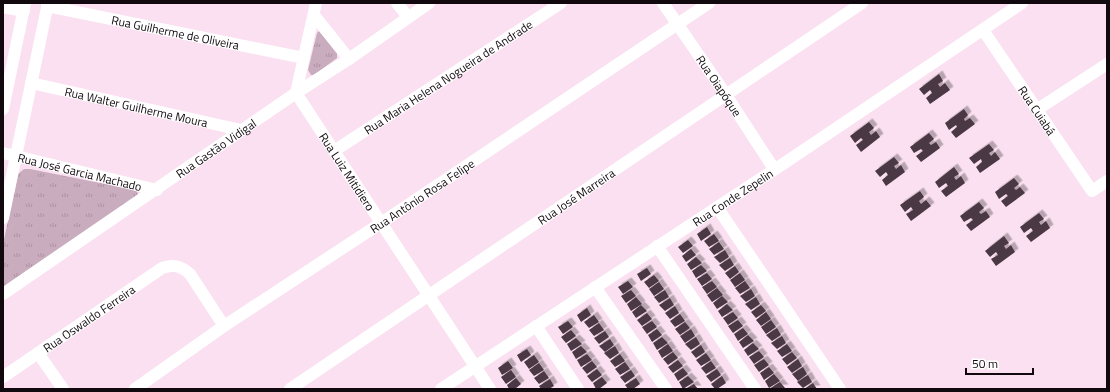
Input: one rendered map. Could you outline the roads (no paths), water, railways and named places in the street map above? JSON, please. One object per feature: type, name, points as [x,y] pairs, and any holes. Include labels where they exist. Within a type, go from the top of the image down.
[{"type":"street","points":[[397,3],[408,18]]},
{"type":"street","name":"Rua Gastão Vidigal","points":[[3,294],[157,190],[241,130],[349,59],[428,3]]},
{"type":"street","name":"Rua Maria Helena Nogueira de Andrade","points":[[334,151],[561,3]]},
{"type":"street","name":"Rua Oiapóque","points":[[663,3],[726,95],[774,169]]},
{"type":"street","name":"Rua Antônio Rosa Felipe","points":[[135,389],[224,326],[381,223],[709,3]]},
{"type":"street","name":"Rua José Marreira","points":[[290,389],[862,3]]},
{"type":"street","name":"Rua Conde Zepelin","points":[[441,389],[1022,3]]},
{"type":"street","points":[[3,218],[48,4]]},
{"type":"street","name":"Rua Guilherme de Oliveira","points":[[48,4],[304,58]]},
{"type":"street","points":[[3,7],[24,7],[7,74],[3,109]]},
{"type":"street","points":[[296,93],[315,9]]},
{"type":"street","points":[[315,9],[349,59]]},
{"type":"street","name":"Rua Cuiabá","points":[[983,30],[1038,109],[1092,191],[1107,181]]},
{"type":"street","points":[[1038,109],[1107,64]]},
{"type":"street","name":"Rua Walter Guilherme Moura","points":[[31,83],[241,130]]},
{"type":"street","name":"Rua Luiz Mitidiero","points":[[296,93],[490,389]]},
{"type":"street","name":"Rua José Garcia Machado","points":[[3,153],[157,190]]},
{"type":"street","points":[[717,207],[840,389]]},
{"type":"street","points":[[657,246],[755,389]]},
{"type":"street","name":"Rua Oswaldo Ferreira","points":[[3,377],[162,268],[170,265],[184,268],[190,274],[224,326]]},
{"type":"street","points":[[595,287],[666,389]]},
{"type":"street","points":[[536,326],[578,389]]},
{"type":"street","points":[[38,353],[63,389]]}]
